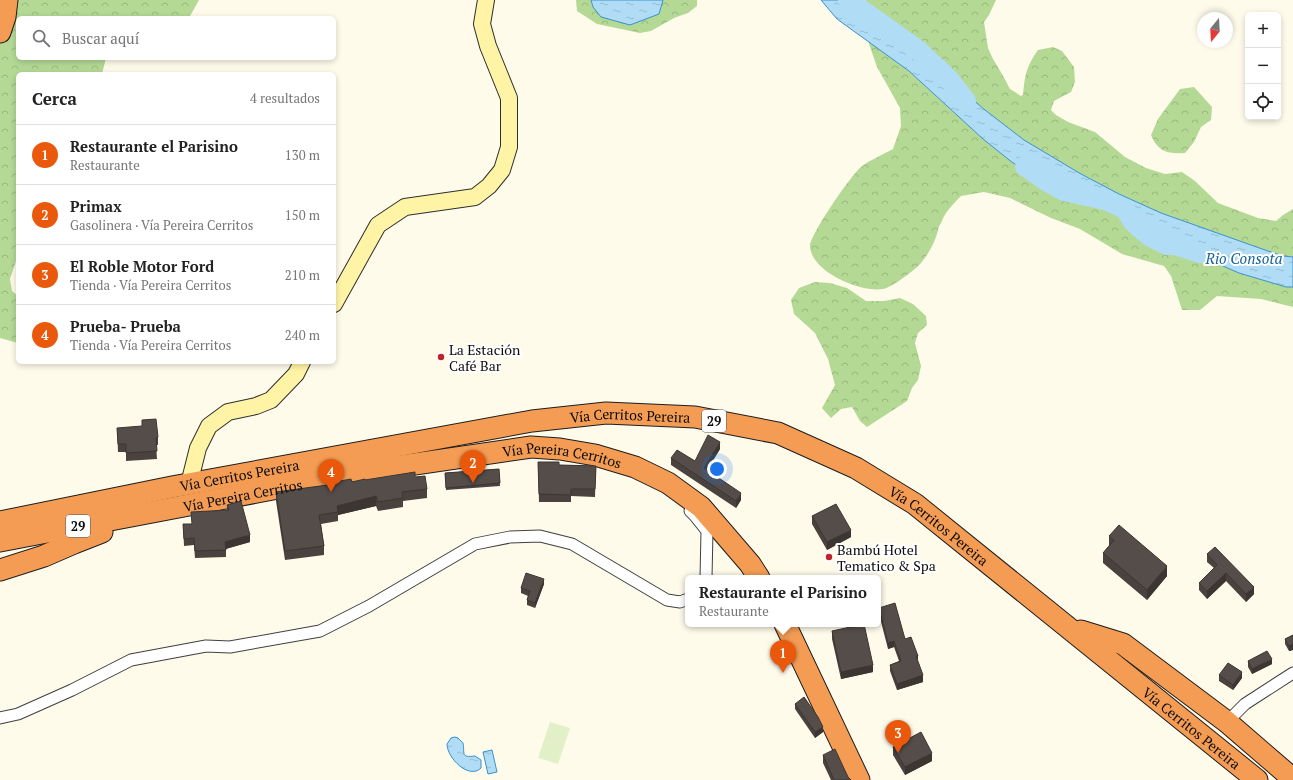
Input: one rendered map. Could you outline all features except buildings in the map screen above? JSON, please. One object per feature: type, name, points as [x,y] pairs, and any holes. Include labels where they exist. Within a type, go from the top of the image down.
[{"type":"highway","points":[[0,32],[5,17],[7,0]]},
{"type":"highway","name":"Vía Cerritos Pereira","points":[[63,510],[189,484],[532,421],[606,413],[695,417],[778,434],[856,468],[915,504],[1257,780]]},
{"type":"highway","name":"Vía Pereira Cerritos","points":[[157,512],[367,471],[531,447],[560,449],[595,455],[635,467],[668,483],[701,507],[758,575]]},
{"type":"highway","points":[[0,510],[63,510]]},
{"type":"highway","name":"29","points":[[0,522],[63,510]]},
{"type":"highway","points":[[0,570],[44,556],[74,543],[157,512]]},
{"type":"highway","name":"29","points":[[0,541],[157,512]]},
{"type":"highway","points":[[0,560],[74,543]]},
{"type":"highway","points":[[786,627],[859,780]]},
{"type":"highway","points":[[1070,628],[1124,644],[1227,722],[1293,779]]},
{"type":"street","points":[[336,300],[378,225],[405,207],[475,197],[488,186],[502,170],[509,147],[508,98],[488,46],[482,24],[486,0]]},
{"type":"street","points":[[189,484],[198,448],[209,426],[228,412],[256,406],[271,400],[296,374],[301,364]]},
{"type":"street","points":[[656,477],[670,496],[695,516],[707,531],[706,575]]},
{"type":"street","points":[[0,718],[18,714],[72,690],[131,660],[206,646],[230,647],[320,631],[369,606],[475,544],[510,537],[540,536],[572,544],[667,600],[680,602],[685,600]]},
{"type":"street","points":[[1227,722],[1245,704],[1293,673]]},
{"type":"green space","points":[[7,0],[199,0],[190,16],[16,16],[16,60],[106,60],[102,72],[16,72],[16,261],[10,279],[12,291],[16,294],[16,342],[0,338],[0,32]]},
{"type":"green space","points":[[576,0],[591,0],[593,7],[659,14],[663,0],[697,0],[697,6],[688,13],[674,18],[651,31],[640,33],[597,24],[577,11]]},
{"type":"green space","points":[[848,0],[996,0],[984,22],[988,48],[1010,89],[1021,96],[1023,95],[1027,71],[1038,50],[1053,47],[1062,51],[1074,67],[1075,82],[1071,92],[1054,101],[1051,110],[1056,115],[1068,122],[1095,132],[1125,157],[1146,168],[1165,174],[1182,172],[1195,181],[1218,203],[1258,218],[1276,221],[1293,209],[1293,257],[1283,256],[1265,250],[1161,213],[1119,194],[1081,174],[1024,140],[908,47],[878,29]]},
{"type":"green space","points":[[868,41],[909,71],[983,139],[1175,245],[1239,273],[1286,287],[1293,287],[1293,307],[1261,299],[1217,296],[1200,310],[1182,310],[1171,276],[1164,266],[1122,254],[1080,229],[1051,218],[1010,198],[984,192],[961,196],[958,199],[945,215],[939,226],[937,235],[928,254],[916,268],[891,286],[883,289],[862,288],[839,279],[819,264],[813,255],[810,246],[812,240],[832,205],[856,172],[868,162],[893,149],[901,126],[900,108],[877,67]]},
{"type":"green space","points":[[1194,87],[1212,107],[1211,120],[1201,127],[1194,142],[1185,153],[1164,151],[1157,145],[1151,135],[1158,119],[1180,89]]},
{"type":"green space","points":[[815,282],[830,283],[847,288],[866,301],[884,301],[900,298],[913,304],[926,316],[927,325],[918,333],[915,343],[921,366],[918,380],[912,388],[907,401],[867,427],[860,421],[852,407],[841,409],[831,418],[822,408],[835,385],[828,359],[815,333],[794,314],[791,300],[799,288]]},
{"type":"green space","points":[[550,722],[570,728],[558,764],[538,758]]},
{"type":"water","points":[[591,0],[663,0],[659,14],[630,25],[601,17],[593,7]]},
{"type":"water","name":"Rio Consota","points":[[821,0],[848,0],[878,29],[908,47],[1024,140],[1081,174],[1119,194],[1161,213],[1283,256],[1293,257],[1293,287],[1286,287],[1239,273],[1175,245],[1133,222],[1046,181],[1013,163],[983,139],[909,71],[837,19]]},
{"type":"water","points":[[455,737],[463,743],[465,755],[475,756],[481,760],[481,768],[476,771],[471,771],[460,766],[455,761],[448,750],[447,744],[451,738]]},
{"type":"water","points":[[492,750],[497,772],[488,774],[483,752]]},
{"type":"waterway","points":[[848,0],[918,50],[949,79],[966,101]]},
{"type":"waterway","points":[[1025,166],[1046,181],[1064,191],[1105,200],[1125,209],[1133,222],[1149,236],[1167,245],[1175,245],[1200,253]]},
{"type":"place","name":"La Estación Café Bar","points":[[441,357]]},
{"type":"place","name":"Primax","points":[[473,483]]},
{"type":"place","name":"Prueba- Prueba","points":[[331,492]]},
{"type":"place","name":"Bambú Hotel Tematico & Spa","points":[[829,557]]},
{"type":"place","name":"Restaurante el Parisino","points":[[783,673]]},
{"type":"place","name":"El Roble Motor Ford","points":[[898,753]]}]
